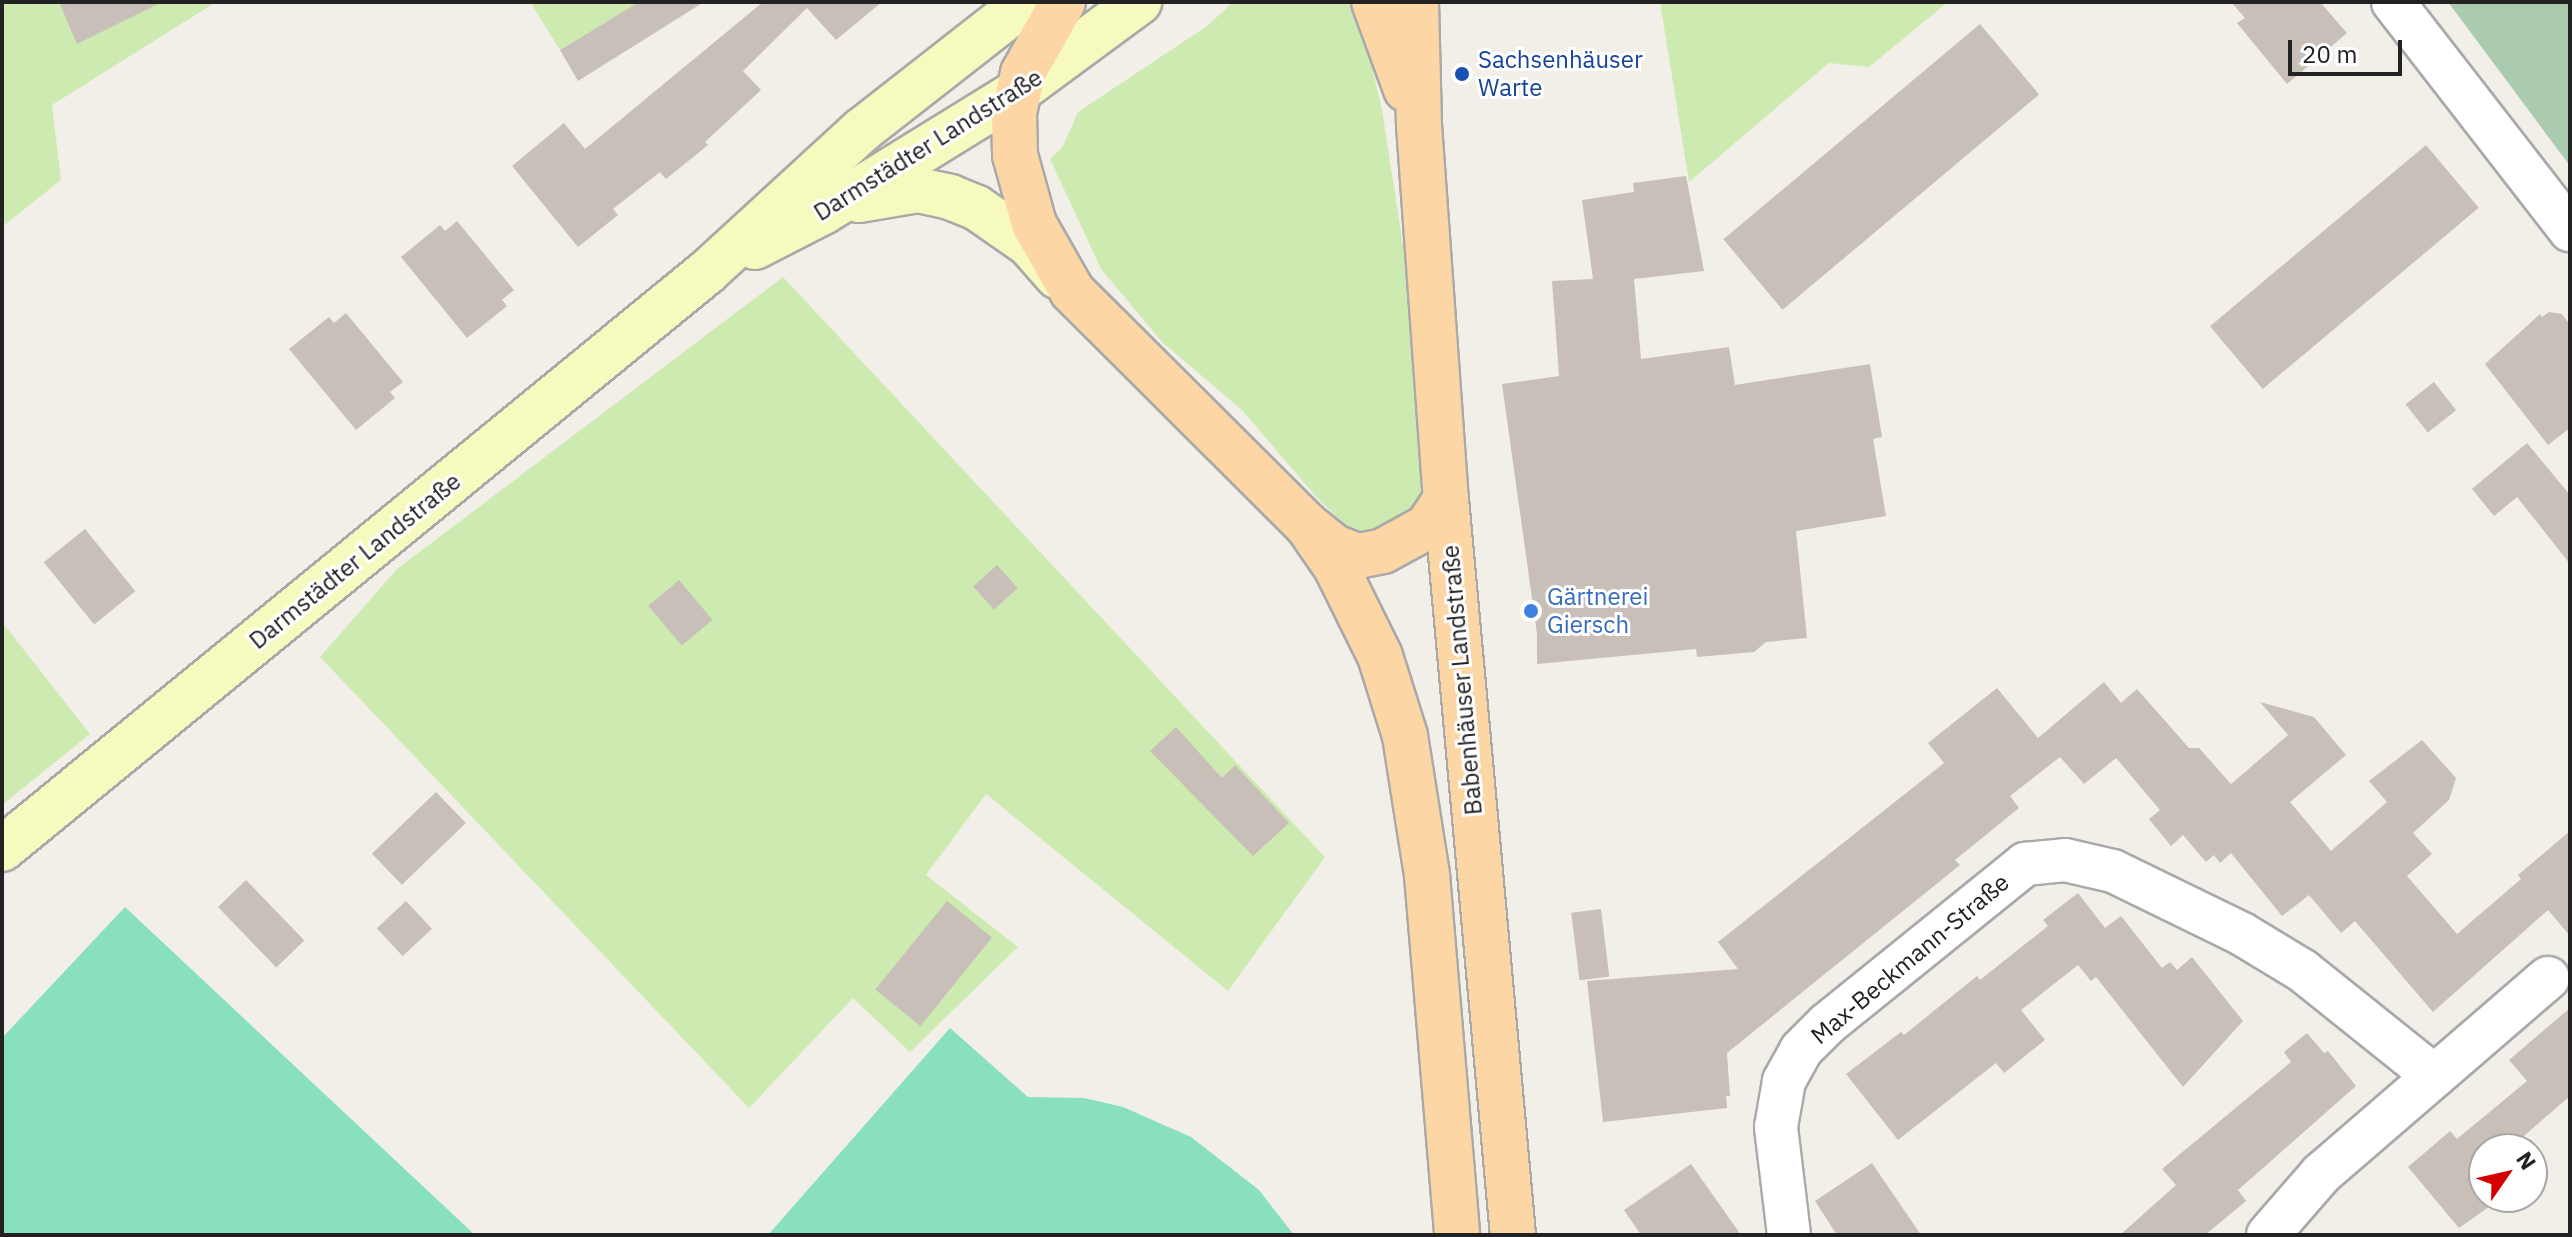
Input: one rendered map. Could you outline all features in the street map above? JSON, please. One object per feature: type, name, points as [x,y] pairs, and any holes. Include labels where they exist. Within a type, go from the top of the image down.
[{"type":"main road","name":"Darmstädter Landstraße","points":[[2,849],[707,272],[862,130],[1026,2]]},
{"type":"main road","points":[[1063,2],[1023,73],[1017,92],[1013,135],[1020,181],[1034,224],[1072,291]]},
{"type":"main road","name":"Darmstädter Landstraße","points":[[707,272],[823,212],[1017,92],[1139,2]]},
{"type":"main road","points":[[1374,2],[1419,125]]},
{"type":"main road","points":[[1416,2],[1419,125]]},
{"type":"main road","name":"Babenhäuser Landstraße","points":[[1419,125],[1446,499],[1513,1235]]},
{"type":"main road","points":[[823,212],[874,195],[918,190],[950,197],[977,208],[1029,244],[1072,291],[1307,525],[1334,547],[1358,556],[1383,551],[1427,527],[1446,499]]},
{"type":"main road","points":[[1307,525],[1359,609],[1380,656],[1405,736],[1427,875],[1457,1235]]},
{"type":"street","points":[[2393,2],[2570,230]]},
{"type":"street","name":"Max-Beckmann-Straße","points":[[1789,1235],[1776,1127],[1784,1081],[1801,1050],[1827,1024],[2025,864],[2049,858],[2113,871],[2217,920],[2303,971],[2434,1076]]},
{"type":"street","points":[[2268,1235],[2321,1174],[2548,978]]},
{"type":"green space","points":[[2,2],[216,2],[52,105],[61,180],[2,227]]},
{"type":"green space","points":[[530,2],[639,2],[560,50]]},
{"type":"green space","points":[[1233,2],[1357,2],[1382,110],[1412,303],[1429,481],[1408,522],[1358,537],[1318,499],[1242,410],[1163,343],[1101,269],[1050,159],[1062,148],[1078,112],[1207,26]]},
{"type":"green space","points":[[1660,2],[1948,2],[1869,67],[1829,63],[1689,182]]},
{"type":"green space","points":[[2448,2],[2570,2],[2570,166]]},
{"type":"green space","points":[[783,277],[1325,857],[1228,991],[986,794],[926,875],[1018,947],[910,1052],[853,998],[749,1108],[320,657],[397,569]]},
{"type":"green space","points":[[2,622],[90,734],[2,805]]},
{"type":"green space","points":[[125,907],[475,1235],[2,1235],[2,1038]]},
{"type":"green space","points":[[950,1028],[1028,1097],[1084,1098],[1123,1107],[1191,1137],[1259,1190],[1294,1235],[768,1235]]},
{"type":"building","points":[[59,2],[162,2],[77,44]]},
{"type":"building","points":[[639,2],[704,2],[578,81],[560,50]]},
{"type":"building","points":[[763,2],[882,2],[836,40],[807,8],[743,71],[761,90],[705,142],[708,145],[666,179],[660,172],[613,209],[618,215],[578,247],[512,166],[564,123],[585,149]]},
{"type":"building","points":[[2231,2],[2320,2],[2347,33],[2287,84],[2237,23],[2245,18]]},
{"type":"building","points":[[1980,24],[2039,94],[1783,310],[1723,239]]},
{"type":"building","points":[[2426,145],[2479,208],[2263,389],[2210,326]]},
{"type":"building","points":[[1686,176],[1704,271],[1634,279],[1641,359],[1729,347],[1735,385],[1870,364],[1882,437],[1873,439],[1886,516],[1796,531],[1807,638],[1766,642],[1754,652],[1697,657],[1696,649],[1537,664],[1537,634],[1502,384],[1559,376],[1552,281],[1593,279],[1582,200],[1634,192],[1633,183]]},
{"type":"building","points":[[457,221],[514,290],[502,300],[507,306],[467,338],[401,257],[440,225],[445,231]]},
{"type":"building","points":[[2549,312],[2562,314],[2570,325],[2570,428],[2548,445],[2485,364],[2540,314],[2542,317]]},
{"type":"building","points":[[346,313],[403,382],[390,392],[395,398],[356,430],[289,349],[329,317],[334,323]]},
{"type":"building","points":[[2434,382],[2456,410],[2428,433],[2406,404]]},
{"type":"building","points":[[2527,443],[2570,495],[2570,564],[2517,497],[2494,516],[2472,489]]},
{"type":"building","points":[[85,529],[135,591],[94,625],[44,562]]},
{"type":"building","points":[[997,565],[1018,588],[994,609],[973,586]]},
{"type":"building","points":[[679,580],[712,620],[682,646],[648,606]]},
{"type":"building","points":[[2104,682],[2121,703],[2137,689],[2189,748],[2199,748],[2231,784],[2288,735],[2260,702],[2314,717],[2346,755],[2290,802],[2331,851],[2387,802],[2369,781],[2422,740],[2456,778],[2449,800],[2413,833],[2432,854],[2407,876],[2457,934],[2521,879],[2518,875],[2570,831],[2570,936],[2548,910],[2433,1012],[2355,921],[2341,933],[2309,895],[2282,916],[2231,853],[2220,863],[2214,855],[2206,862],[2183,835],[2171,846],[2149,819],[2160,810],[2116,758],[2084,784],[2060,757],[2010,796],[2019,808],[1955,860],[1960,865],[1727,1053],[1730,1096],[1726,1096],[1727,1108],[1603,1122],[1587,981],[1738,969],[1718,942],[1944,763],[1928,743],[1997,688],[2038,738]]},
{"type":"building","points":[[1176,727],[1222,778],[1235,765],[1289,823],[1253,856],[1150,751]]},
{"type":"building","points":[[436,792],[466,823],[402,885],[372,854]]},
{"type":"building","points":[[246,880],[304,940],[276,968],[218,907]]},
{"type":"building","points":[[2078,893],[2105,928],[2121,916],[2162,968],[2170,962],[2177,970],[2192,957],[2243,1021],[2183,1087],[2096,977],[2091,981],[2078,965],[2021,1010],[2045,1040],[2004,1073],[1996,1063],[1898,1140],[1846,1074],[1901,1032],[1904,1035],[1977,976],[1980,980],[2048,926],[2043,920]]},
{"type":"building","points":[[406,901],[432,929],[403,956],[377,928]]},
{"type":"building","points":[[947,901],[992,938],[920,1026],[875,990]]},
{"type":"building","points":[[1601,909],[1609,976],[1580,980],[1571,913]]},
{"type":"building","points":[[2570,1008],[2570,1096],[2527,1133],[2468,1133],[2468,1213],[2480,1213],[2459,1228],[2408,1167],[2450,1131],[2457,1139],[2527,1081],[2509,1060]]},
{"type":"building","points":[[2307,1033],[2324,1053],[2328,1051],[2356,1086],[2238,1190],[2246,1201],[2205,1235],[2120,1235],[2176,1185],[2162,1169],[2291,1062],[2284,1052]]},
{"type":"building","points":[[1872,1163],[1921,1235],[1837,1235],[1815,1201]]},
{"type":"building","points":[[1691,1164],[1741,1235],[1641,1235],[1624,1210]]},
{"type":"place","name":"Sachsenhäuser Warte","points":[[1462,74]]},
{"type":"place","name":"Gärtnerei Giersch","points":[[1531,611]]}]
